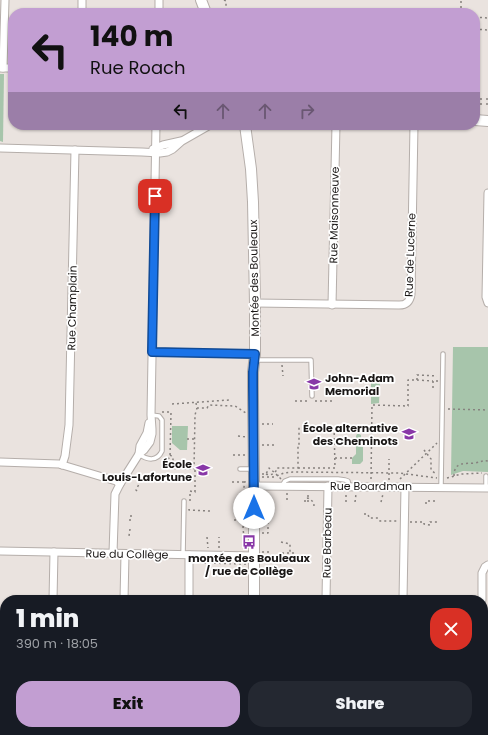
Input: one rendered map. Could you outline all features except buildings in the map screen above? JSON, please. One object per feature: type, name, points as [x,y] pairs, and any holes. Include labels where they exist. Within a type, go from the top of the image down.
[{"type":"street","points":[[1,68],[5,0]]},
{"type":"street","points":[[113,553],[114,498],[116,491],[139,454],[144,450],[151,439],[154,413],[152,352],[156,130]]},
{"type":"street","points":[[0,148],[147,152],[156,150],[163,153],[173,149],[182,141],[201,130]]},
{"type":"street","name":"Montée des Bouleaux","points":[[246,130],[252,186],[255,303],[255,357],[253,386],[257,471],[249,483],[254,558],[254,595]]},
{"type":"street","name":"Rue Maisonneuve","points":[[332,305],[336,130]]},
{"type":"street","name":"Rue de Lucerne","points":[[255,303],[332,305],[402,305],[407,303],[411,294],[414,130]]},
{"type":"street","name":"Rue Champlain","points":[[62,465],[65,456],[69,425],[75,150]]},
{"type":"street","points":[[488,193],[486,297],[488,304]]},
{"type":"street","points":[[152,352],[255,357]]},
{"type":"street","points":[[0,462],[62,465],[116,481],[120,484]]},
{"type":"street","name":"Rue Boardman","points":[[249,483],[328,486],[348,489],[405,487],[487,488]]},
{"type":"street","name":"Rue Barbeau","points":[[326,595],[328,486]]},
{"type":"street","points":[[403,595],[405,487]]},
{"type":"street","name":"Rue du Collège","points":[[0,551],[254,558]]},
{"type":"street","points":[[53,595],[54,552]]},
{"type":"street","points":[[124,595],[125,554]]},
{"type":"street","points":[[186,555],[189,595]]},
{"type":"street","points":[[482,595],[482,573],[488,565]]},
{"type":"lane","points":[[441,487],[443,354]]},
{"type":"lane","points":[[255,357],[312,360],[312,396]]},
{"type":"lane","points":[[139,454],[150,459],[161,454],[162,420],[160,416],[154,413]]},
{"type":"lane","points":[[240,469],[257,471]]},
{"type":"lane","points":[[487,475],[487,488]]},
{"type":"lane","points":[[283,485],[283,482],[290,479],[338,479],[348,481],[348,489]]},
{"type":"lane","points":[[184,501],[186,555]]},
{"type":"path","points":[[224,0],[229,3]]},
{"type":"path","points":[[226,2],[226,8],[229,8]]},
{"type":"path","points":[[481,97],[481,105]]},
{"type":"path","points":[[487,97],[487,105]]},
{"type":"path","points":[[282,370],[283,376]]},
{"type":"path","points":[[417,380],[417,375],[439,376]]},
{"type":"path","points":[[371,479],[373,447],[372,405],[408,406],[408,380],[439,381]]},
{"type":"path","points":[[433,381],[433,388]]},
{"type":"path","points":[[172,404],[229,400]]},
{"type":"path","points":[[196,403],[194,469],[195,492],[190,491],[189,510],[210,511]]},
{"type":"path","points":[[197,408],[207,408],[209,405],[234,405],[249,415]]},
{"type":"path","points":[[452,410],[488,410]]},
{"type":"path","points":[[154,413],[171,412],[170,457],[162,465],[162,468],[194,469]]},
{"type":"path","points":[[261,424],[272,424]]},
{"type":"path","points":[[298,468],[299,425]]},
{"type":"path","points":[[257,471],[269,475],[275,473],[277,468],[335,468],[334,425]]},
{"type":"path","points":[[238,436],[249,437]]},
{"type":"path","points":[[187,439],[195,439]]},
{"type":"path","points":[[400,479],[438,442]]},
{"type":"path","points":[[258,446],[276,445]]},
{"type":"path","points":[[424,450],[431,458],[431,470],[436,474],[437,478],[435,481]]},
{"type":"path","points":[[170,455],[173,457],[173,468]]},
{"type":"path","points":[[233,455],[249,456]]},
{"type":"path","points":[[334,458],[352,458]]},
{"type":"path","points":[[388,480],[389,459]]},
{"type":"path","points":[[449,480],[460,464],[488,461]]},
{"type":"path","points":[[266,474],[269,468],[275,473],[283,485],[287,500]]},
{"type":"path","points":[[240,469],[240,482]]},
{"type":"path","name":"Rue Boardman","points":[[262,477],[274,477],[288,472],[388,473],[437,478]]},
{"type":"path","points":[[445,478],[466,473],[487,475]]},
{"type":"path","points":[[458,475],[462,476]]},
{"type":"path","points":[[246,477],[249,483],[243,520],[246,544]]},
{"type":"path","points":[[232,482],[249,483]]},
{"type":"path","points":[[137,491],[136,490],[139,484]]},
{"type":"path","points":[[346,502],[348,489]]},
{"type":"path","points":[[308,491],[308,502]]},
{"type":"path","points":[[356,491],[356,502]]},
{"type":"path","points":[[381,502],[383,491]]},
{"type":"path","points":[[305,502],[308,498]]},
{"type":"path","points":[[308,498],[314,503],[314,509]]},
{"type":"path","points":[[426,504],[426,501],[438,501]]},
{"type":"path","points":[[364,514],[368,514],[369,518],[378,518],[380,521],[398,521]]},
{"type":"path","points":[[130,521],[130,516],[132,516]]},
{"type":"path","points":[[268,533],[269,519]]},
{"type":"path","points":[[234,520],[243,520]]},
{"type":"path","points":[[410,522],[423,521],[424,524],[430,525],[430,522],[438,522]]},
{"type":"path","points":[[130,529],[131,536]]},
{"type":"path","points":[[207,537],[208,548]]},
{"type":"path","points":[[219,548],[220,537]]},
{"type":"path","points":[[281,542],[290,544],[290,553]]},
{"type":"path","points":[[198,563],[254,558],[269,552]]},
{"type":"path","points":[[282,553],[294,553]]},
{"type":"green space","points":[[0,74],[4,74],[3,142],[0,141]]},
{"type":"green space","points":[[453,347],[488,347],[488,472],[463,471],[451,475]]},
{"type":"green space","points":[[373,381],[380,383],[379,403],[371,404],[371,382]]},
{"type":"green space","points":[[172,426],[188,426],[187,450],[180,450],[172,443]]},
{"type":"green space","points":[[357,434],[361,435],[363,461],[360,464],[352,464],[352,458],[356,454]]},
{"type":"place","name":"John-Adam Memorial","points":[[314,384]]},
{"type":"place","name":"École alternative des Cheminots","points":[[409,434]]},
{"type":"place","name":"École Louis-Lafortune","points":[[203,470]]},
{"type":"place","name":"montée des Bouleaux / rue de Collège","points":[[249,542]]},
{"type":"route","points":[[155,196],[152,352],[255,354],[253,372],[254,508]]}]
